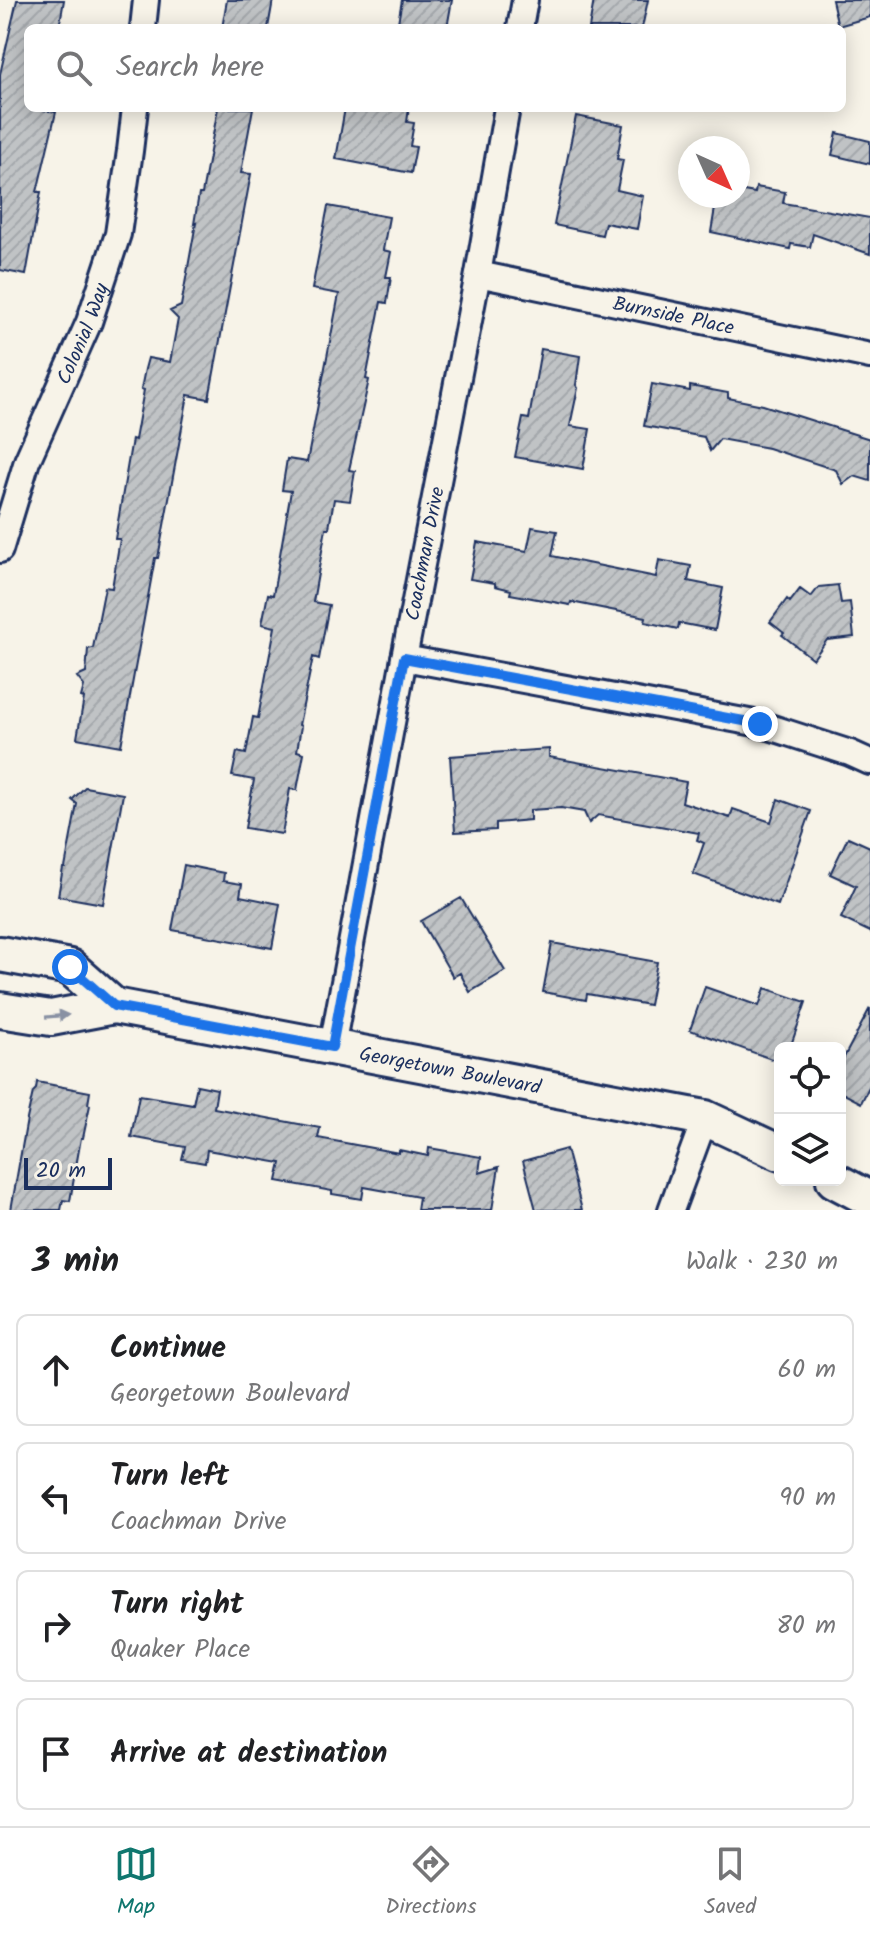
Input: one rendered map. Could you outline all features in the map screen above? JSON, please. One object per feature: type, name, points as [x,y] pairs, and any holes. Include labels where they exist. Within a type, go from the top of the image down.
[{"type":"street","points":[[143,24],[146,0]]},
{"type":"street","points":[[521,24],[525,0]]},
{"type":"street","name":"Colonial Way","points":[[0,550],[27,461],[89,322],[118,234],[135,112]]},
{"type":"street","name":"Coachman Drive","points":[[332,1047],[506,112]]},
{"type":"street","name":"Burnside Place","points":[[478,274],[870,356]]},
{"type":"street","points":[[404,658],[760,724],[870,762]]},
{"type":"street","points":[[0,954],[70,967],[114,1006]]},
{"type":"street","name":"Georgetown Boulevard","points":[[0,1010],[51,1018],[114,1006],[705,1118],[774,1150]]},
{"type":"street","points":[[671,1210],[705,1118]]},
{"type":"street","points":[[845,1186],[870,1199]]},
{"type":"building","points":[[17,0],[64,0],[60,24],[24,24],[24,112],[56,112],[37,192],[41,192],[26,275],[0,270],[0,74]]},
{"type":"building","points":[[227,0],[273,0],[269,24],[223,24]]},
{"type":"building","points":[[402,0],[452,0],[448,24],[398,24]]},
{"type":"building","points":[[594,0],[648,0],[643,24],[590,24]]},
{"type":"building","points":[[832,0],[870,0],[870,17],[838,24]]},
{"type":"building","points":[[217,112],[252,112],[241,173],[251,174],[209,399],[188,395],[121,746],[77,738],[84,686],[77,677],[86,673],[88,649],[93,648],[105,587],[112,588],[120,539],[115,539],[132,439],[135,440],[144,390],[141,389],[145,369],[148,358],[170,362],[178,319],[170,311],[181,306],[199,194],[202,194]]},
{"type":"building","points":[[344,112],[408,112],[407,122],[414,123],[410,146],[416,147],[411,173],[336,159]]},
{"type":"building","points":[[576,116],[623,125],[617,159],[623,160],[617,190],[643,196],[637,229],[605,223],[602,235],[554,225]]},
{"type":"building","points":[[837,133],[870,141],[870,164],[832,155]]},
{"type":"building","points":[[756,187],[785,192],[783,203],[870,218],[870,254],[813,234],[810,247],[791,244],[790,249],[711,232],[715,208],[750,208],[750,192],[755,193]]},
{"type":"building","points":[[328,206],[389,217],[383,250],[391,252],[386,277],[391,277],[387,303],[381,302],[366,379],[369,380],[349,470],[355,471],[350,501],[334,499],[329,528],[326,528],[313,602],[329,605],[319,659],[313,657],[299,725],[297,751],[304,753],[297,790],[290,789],[282,834],[245,828],[254,780],[232,776],[237,752],[246,754],[253,717],[258,718],[275,627],[262,624],[268,594],[273,595],[291,491],[282,490],[287,459],[307,462],[339,294],[312,289]]},
{"type":"building","points":[[541,349],[580,356],[578,388],[570,426],[590,429],[583,469],[515,457],[523,418],[529,419]]},
{"type":"building","points":[[652,384],[690,391],[690,386],[728,393],[728,398],[763,405],[870,439],[870,481],[854,476],[843,484],[836,470],[768,448],[720,439],[710,451],[704,437],[644,426]]},
{"type":"building","points":[[532,527],[557,531],[552,556],[656,577],[659,560],[691,566],[688,581],[723,588],[715,630],[679,623],[678,629],[645,622],[646,617],[510,594],[511,590],[495,586],[495,583],[470,579],[477,542],[527,551]]},
{"type":"building","points":[[838,585],[841,603],[850,602],[854,637],[827,640],[813,659],[770,622],[787,599],[790,602],[800,589],[811,597],[819,587]]},
{"type":"building","points":[[549,749],[549,757],[686,782],[682,802],[730,818],[733,809],[771,822],[778,799],[811,811],[778,905],[693,874],[704,843],[697,840],[699,833],[598,815],[589,823],[584,812],[561,808],[530,810],[530,820],[496,823],[496,830],[455,832],[450,756]]},
{"type":"building","points":[[85,787],[123,794],[103,904],[58,896],[77,804],[72,800]]},
{"type":"building","points":[[848,837],[870,847],[870,932],[841,918],[856,886],[830,874]]},
{"type":"building","points":[[184,865],[224,873],[223,881],[242,884],[240,896],[280,904],[272,948],[172,930]]},
{"type":"building","points":[[461,898],[505,971],[470,992],[460,973],[453,977],[421,921]]},
{"type":"building","points":[[552,943],[657,962],[649,1005],[587,994],[586,1000],[543,992]]},
{"type":"building","points":[[705,987],[759,1006],[765,988],[806,1002],[792,1042],[774,1042],[774,1060],[690,1030]]},
{"type":"building","points":[[870,1008],[870,1085],[861,1103],[846,1095],[846,1054]]},
{"type":"building","points":[[37,1082],[90,1092],[90,1105],[70,1201],[63,1200],[61,1210],[11,1210],[27,1119]]},
{"type":"building","points":[[197,1085],[217,1089],[214,1108],[320,1128],[318,1138],[399,1153],[399,1150],[428,1156],[429,1148],[481,1157],[479,1173],[499,1167],[492,1210],[417,1210],[419,1197],[364,1187],[362,1199],[332,1194],[332,1191],[277,1181],[281,1163],[207,1150],[205,1163],[182,1159],[185,1147],[131,1137],[139,1095],[193,1104]]},
{"type":"building","points":[[566,1149],[582,1210],[536,1210],[523,1161]]},
{"type":"route","points":[[70,967],[114,1006],[332,1047],[404,658],[760,724]]}]
